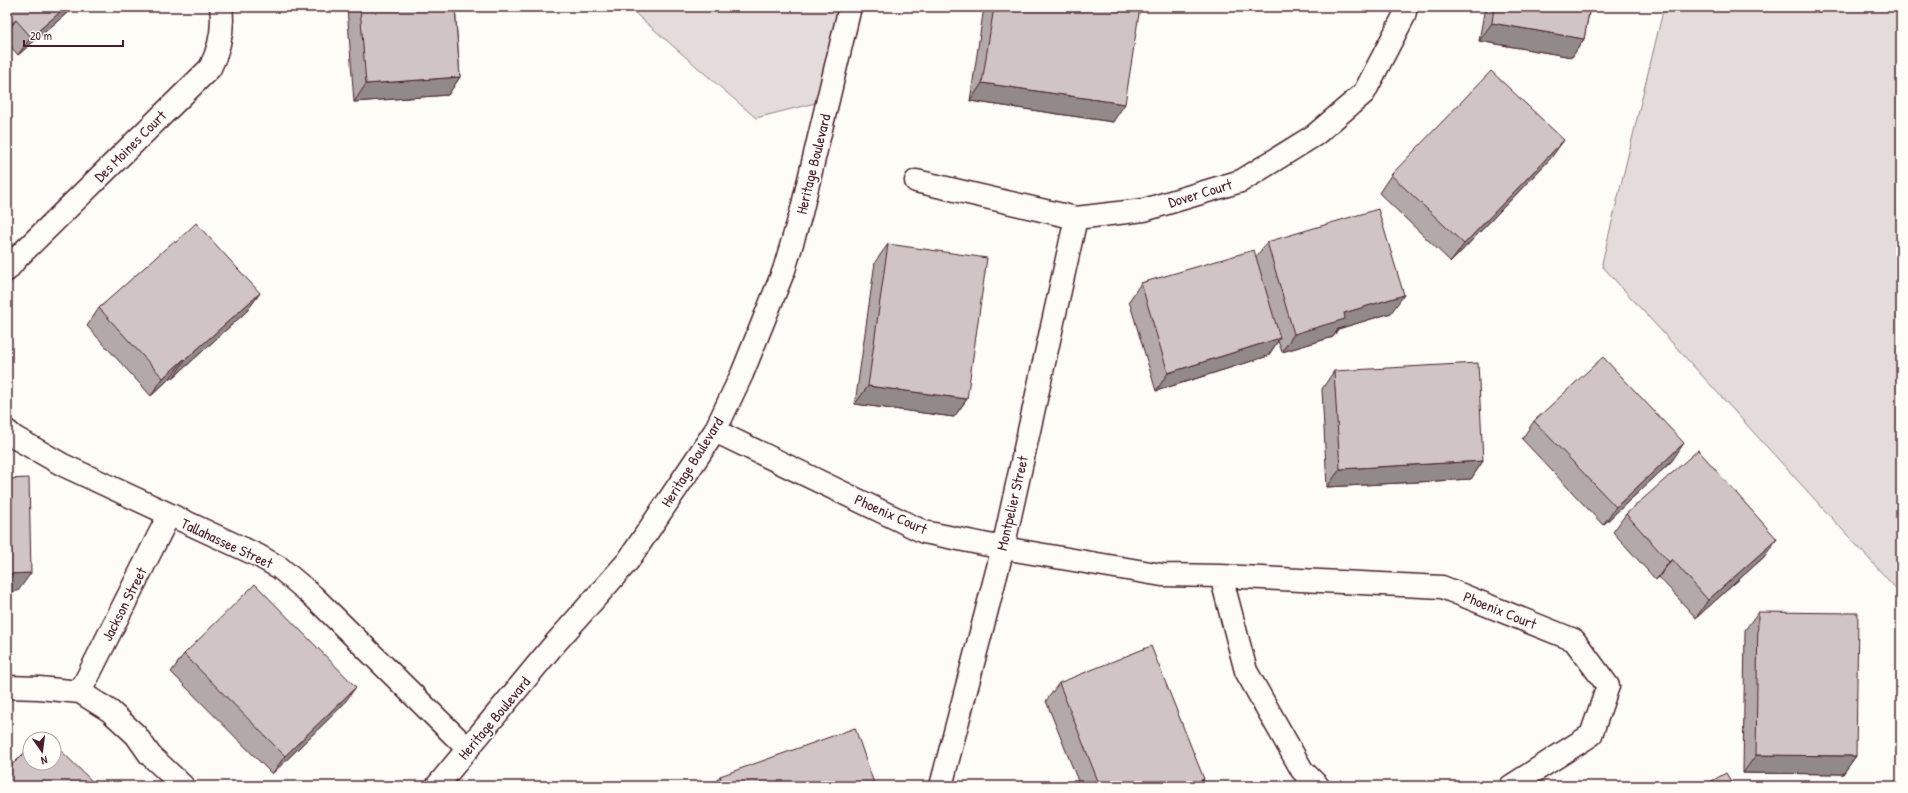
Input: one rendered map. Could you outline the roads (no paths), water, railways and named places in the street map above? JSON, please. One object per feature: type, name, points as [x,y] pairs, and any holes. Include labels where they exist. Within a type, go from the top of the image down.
[{"type":"street","name":"Des Moines Court","points":[[7,270],[16,259],[210,68],[218,53],[223,25],[221,7]]},
{"type":"street","name":"Heritage Boulevard","points":[[437,786],[552,647],[628,562],[715,431],[742,374],[784,270],[801,213],[850,7]]},
{"type":"street","name":"Dover Court","points":[[916,181],[1076,218],[1144,210],[1241,181],[1315,135],[1364,93],[1404,16],[1406,7]]},
{"type":"street","name":"Montpelier Street","points":[[941,786],[1002,548],[1076,218]]},
{"type":"street","name":"Tallahassee Street","points":[[7,431],[14,437],[63,465],[114,488],[169,516],[259,556],[280,568],[313,596],[468,749]]},
{"type":"street","name":"Phoenix Court","points":[[715,431],[924,532],[1002,548],[1162,574],[1442,587],[1574,640],[1608,686],[1590,735],[1511,786]]},
{"type":"street","name":"Jackson Street","points":[[80,692],[169,516]]},
{"type":"street","points":[[1221,576],[1246,671],[1302,770],[1318,786]]},
{"type":"street","points":[[7,687],[80,692],[110,711],[136,735],[150,754],[183,786]]}]
